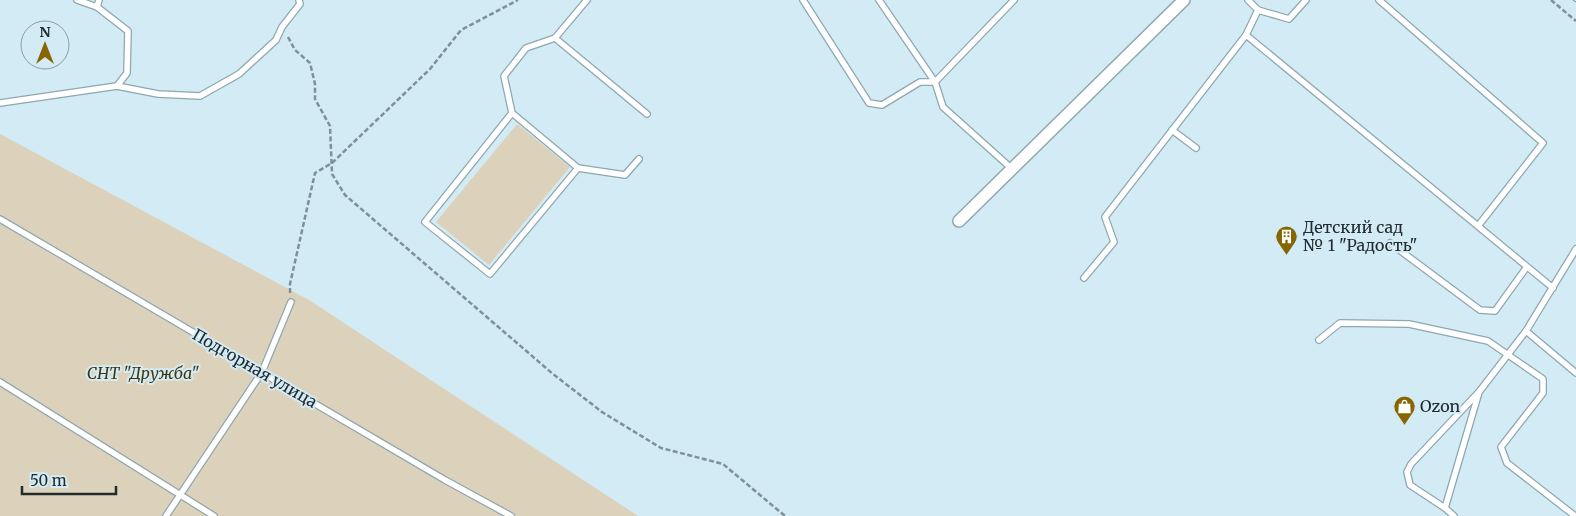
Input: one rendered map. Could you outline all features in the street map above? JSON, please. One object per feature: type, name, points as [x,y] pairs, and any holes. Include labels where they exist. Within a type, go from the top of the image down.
[{"type":"street","points":[[959,222],[1011,168],[1184,0]]},
{"type":"lane","points":[[77,0],[97,7],[128,31],[127,73],[117,86]]},
{"type":"lane","points":[[97,7],[99,0]]},
{"type":"lane","points":[[0,103],[117,86],[158,94],[200,96],[239,74],[276,40],[282,27],[300,4],[299,0]]},
{"type":"lane","points":[[587,0],[555,38],[526,48],[504,76],[512,113],[578,168],[625,175],[639,159]]},
{"type":"lane","points":[[803,0],[869,103],[882,105],[920,82],[935,82],[1014,0]]},
{"type":"lane","points":[[879,0],[935,82],[943,107],[1011,168]]},
{"type":"lane","points":[[1248,0],[1258,10],[1289,19],[1306,0]]},
{"type":"lane","points":[[1379,0],[1543,143],[1478,226]]},
{"type":"lane","points":[[1084,278],[1114,242],[1105,217],[1246,35],[1258,10]]},
{"type":"lane","points":[[1246,35],[1478,226],[1526,268],[1553,288]]},
{"type":"lane","points":[[555,38],[647,114]]},
{"type":"lane","points":[[512,113],[425,222],[490,274],[578,168]]},
{"type":"lane","points":[[1172,130],[1196,148]]},
{"type":"lane","name":"Подгорная улица","points":[[0,219],[511,516]]},
{"type":"lane","points":[[1390,244],[1480,310],[1495,311],[1526,268]]},
{"type":"lane","points":[[1454,516],[1410,485],[1407,472],[1411,464],[1480,392],[1510,354],[1576,249]]},
{"type":"lane","points":[[166,516],[262,372],[291,302]]},
{"type":"lane","points":[[1319,340],[1340,323],[1409,324],[1488,341],[1510,354],[1543,379],[1543,393],[1501,447],[1506,463],[1575,516]]},
{"type":"lane","points":[[1526,331],[1576,372]]},
{"type":"lane","points":[[0,382],[214,516]]},
{"type":"lane","points":[[1445,508],[1480,392]]},
{"type":"path","points":[[291,302],[290,284],[316,173],[332,164],[430,69],[461,30],[518,0]]},
{"type":"path","points":[[1552,0],[1576,21]]},
{"type":"path","points":[[282,27],[295,50],[310,64],[315,84],[315,100],[330,126],[332,174],[346,195],[553,374],[602,412],[661,448],[723,464],[785,516]]},
{"type":"green space","points":[[517,124],[570,167],[489,265],[436,222]]},
{"type":"green space","name":"СНТ \"Дружба\"","points":[[0,134],[309,300],[638,516],[0,516]]},
{"type":"place","name":"Детский сад № 1 \"Радость\"","points":[[1287,255]]},
{"type":"place","name":"Ozon","points":[[1404,425]]}]
